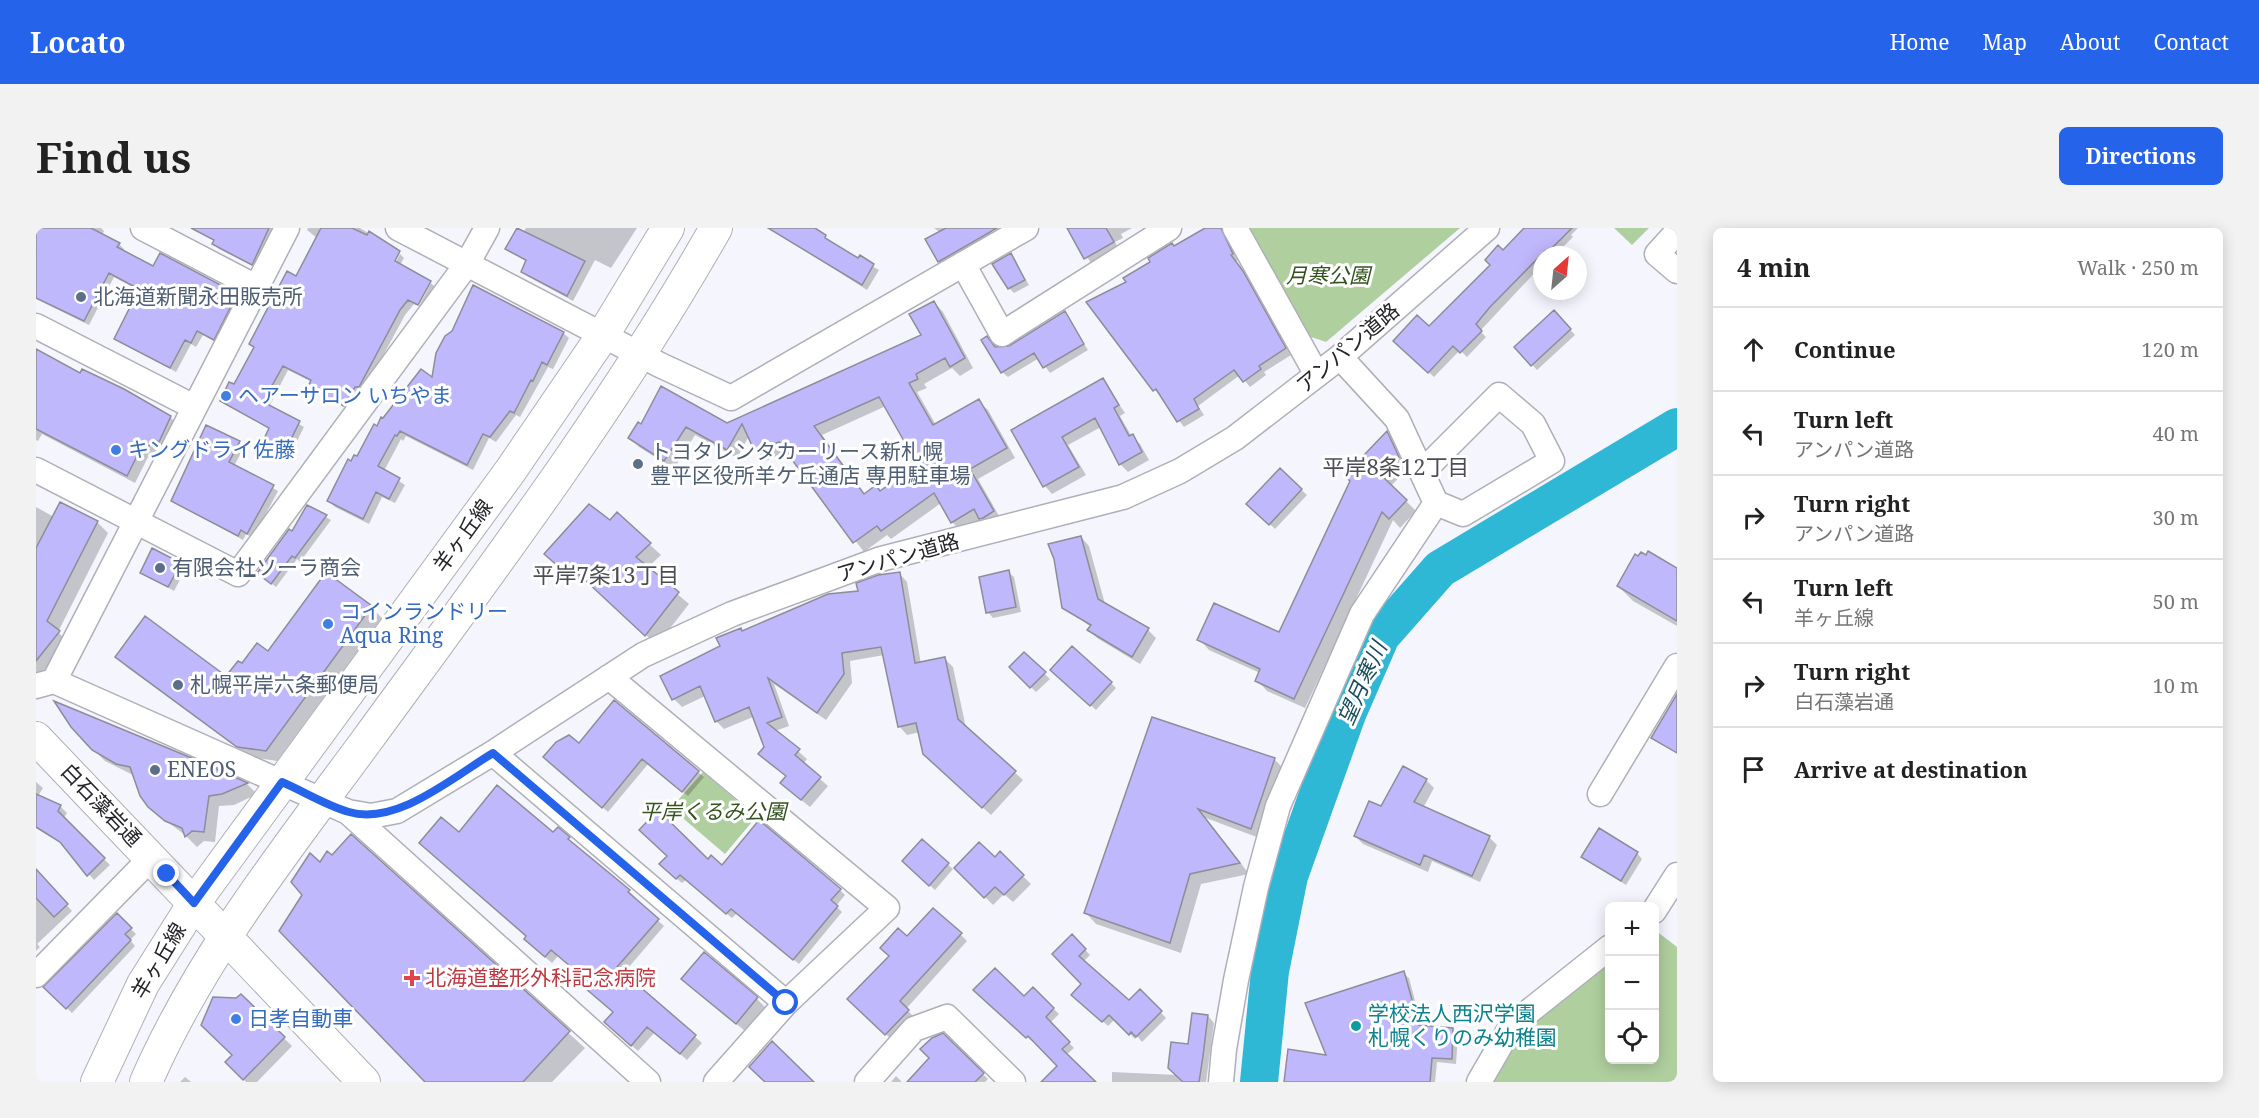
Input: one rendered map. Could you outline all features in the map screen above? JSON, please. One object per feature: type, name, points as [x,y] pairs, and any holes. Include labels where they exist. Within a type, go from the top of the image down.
[{"type":"main road","name":"羊ヶ丘線","points":[[97,1082],[143,984],[194,903],[511,470],[603,335],[668,228]]},
{"type":"main road","name":"羊ヶ丘線","points":[[146,1082],[165,1037],[225,935],[335,806],[640,354],[716,228]]},
{"type":"main road","name":"白石藻岩通","points":[[36,738],[364,1082]]},
{"type":"street","points":[[143,228],[256,287]]},
{"type":"street","points":[[45,683],[134,521],[287,228]]},
{"type":"street","points":[[398,228],[640,354],[730,398],[1026,228]]},
{"type":"street","points":[[36,470],[238,574],[467,264],[487,228]]},
{"type":"street","points":[[963,264],[1002,333],[1168,228]]},
{"type":"street","points":[[1235,228],[1317,375]]},
{"type":"street","name":"アンパン道路","points":[[45,683],[335,806],[371,816],[397,811],[493,753],[643,655],[732,614],[881,559],[1124,497],[1180,471],[1235,438],[1340,357],[1487,228]]},
{"type":"street","points":[[1677,232],[1657,254],[1677,271]]},
{"type":"street","points":[[36,326],[194,407]]},
{"type":"street","points":[[1340,357],[1398,418],[1422,472],[1436,503],[1462,514],[1552,461],[1533,424],[1499,395],[1422,472]]},
{"type":"street","points":[[1221,1082],[1224,1049],[1236,980],[1256,887],[1278,806],[1362,614],[1436,503]]},
{"type":"street","points":[[1600,794],[1677,666]]},
{"type":"street","points":[[609,677],[887,908],[786,1003],[717,1082]]},
{"type":"street","points":[[493,753],[786,1003]]},
{"type":"street","points":[[335,806],[648,1082]]},
{"type":"street","points":[[36,975],[151,858]]},
{"type":"street","points":[[1659,903],[1677,875]]},
{"type":"street","points":[[1479,1082],[1512,1025],[1605,951]]},
{"type":"street","points":[[867,1082],[914,1029],[947,1017],[1013,1082]]},
{"type":"green space","name":"月寒公園","points":[[1246,228],[1460,228],[1326,342],[1308,336]]},
{"type":"green space","points":[[1614,228],[1649,228],[1632,245]]},
{"type":"green space","name":"平岸くるみ公園","points":[[703,772],[756,817],[725,854],[671,808]]},
{"type":"green space","points":[[1659,933],[1677,947],[1677,1082],[1490,1082],[1521,1031],[1605,961],[1605,1064],[1659,1064]]},
{"type":"building","points":[[36,228],[91,228],[120,243],[117,247],[153,266],[160,253],[232,291],[228,299],[233,302],[214,340],[197,331],[191,343],[185,340],[170,368],[114,339],[139,289],[109,273],[84,321],[36,298]]},
{"type":"building","points":[[191,228],[269,228],[252,265],[212,244],[214,240]]},
{"type":"building","points":[[321,228],[352,228],[367,235],[369,231],[400,251],[395,261],[431,281],[418,305],[408,300],[400,310],[359,387],[355,387],[344,406],[308,387],[311,380],[283,366],[263,402],[300,421],[286,449],[264,439],[269,428],[220,401],[229,382],[234,384],[254,347],[249,344],[287,271],[296,276]]},
{"type":"building","points":[[517,228],[585,261],[567,296],[521,272],[526,260],[505,249]]},
{"type":"building","points":[[768,228],[815,228],[826,235],[825,238],[858,258],[860,255],[874,264],[862,285]]},
{"type":"building","points":[[946,228],[997,228],[938,262],[925,239]]},
{"type":"building","points":[[1067,228],[1106,228],[1114,242],[1084,259]]},
{"type":"building","points":[[1205,228],[1221,228],[1233,254],[1231,255],[1243,271],[1286,348],[1259,366],[1261,369],[1243,382],[1234,370],[1194,399],[1199,409],[1177,422],[1156,389],[1153,391],[1086,302],[1126,282],[1123,278],[1150,262],[1148,258],[1172,243],[1174,246]]},
{"type":"building","points":[[1524,228],[1572,228],[1554,246],[1533,246],[1533,263],[1476,324],[1482,331],[1460,353],[1453,346],[1428,373],[1393,341],[1417,315],[1429,326],[1490,265],[1485,260],[1498,245],[1503,250]]},
{"type":"building","points":[[1011,253],[1025,280],[1008,289],[992,264]]},
{"type":"building","points":[[473,285],[564,332],[547,365],[542,362],[514,413],[510,411],[490,437],[483,434],[467,465],[400,431],[397,436],[395,435],[378,466],[400,478],[389,499],[376,492],[363,519],[327,501],[348,459],[351,461],[354,455],[357,456],[374,424],[377,426],[381,417],[383,418],[421,369],[432,377],[436,353],[445,336],[452,331]]},
{"type":"building","points":[[934,301],[965,358],[950,367],[945,358],[916,374],[918,379],[909,383],[933,425],[979,399],[1007,448],[970,469],[994,511],[983,518],[979,519],[974,509],[951,523],[934,493],[881,531],[877,526],[853,543],[779,442],[755,452],[742,424],[727,450],[686,427],[664,461],[628,438],[638,422],[641,424],[661,386],[727,423],[921,335],[909,314]],"holes":[[[879,397],[917,464],[880,491],[876,485],[864,494],[814,426]]]},
{"type":"building","points":[[1554,310],[1571,329],[1531,366],[1514,347]]},
{"type":"building","points":[[1065,311],[1084,344],[1043,368],[1034,353],[1001,373],[981,340],[987,336],[995,347],[1009,346]]},
{"type":"building","points":[[36,349],[80,373],[82,369],[124,389],[171,416],[159,442],[153,439],[145,453],[140,450],[127,476],[36,429]]},
{"type":"building","points":[[1103,378],[1119,405],[1114,408],[1129,436],[1133,434],[1142,452],[1119,465],[1095,418],[1062,437],[1079,467],[1043,487],[1011,430]]},
{"type":"building","points":[[206,425],[240,441],[229,462],[274,485],[247,534],[241,530],[238,536],[171,501]]},
{"type":"building","points":[[1387,431],[1399,457],[1381,475],[1407,500],[1389,519],[1382,512],[1294,699],[1255,681],[1260,669],[1197,640],[1214,603],[1279,632],[1350,481],[1344,476]]},
{"type":"building","points":[[1280,468],[1302,489],[1269,525],[1246,504]]},
{"type":"building","points":[[60,502],[98,521],[47,621],[60,631],[36,661],[36,548]]},
{"type":"building","points":[[589,504],[610,520],[617,512],[651,543],[636,557],[679,592],[645,636],[572,568],[566,573],[544,554]]},
{"type":"building","points":[[307,505],[327,515],[295,558],[292,556],[271,584],[257,573],[289,529],[292,531]]},
{"type":"building","points":[[1081,536],[1098,599],[1149,628],[1132,657],[1087,630],[1091,625],[1062,608],[1054,559],[1048,544]]},
{"type":"building","name":"有限会社ソーラ商会","points":[[152,548],[181,563],[168,587],[140,573]]},
{"type":"building","points":[[1648,551],[1677,568],[1677,621],[1617,586],[1635,554],[1638,556],[1641,552],[1646,555]]},
{"type":"building","points":[[1009,570],[1016,607],[986,613],[979,577]]},
{"type":"building","points":[[326,572],[372,606],[266,751],[237,747],[115,657],[145,616],[226,676],[238,661],[242,663],[257,643],[268,651]]},
{"type":"building","points":[[900,572],[915,663],[945,657],[958,719],[1016,771],[982,808],[923,754],[916,723],[898,727],[881,647],[842,653],[844,674],[817,713],[768,678],[782,717],[767,723],[800,749],[795,755],[821,777],[801,800],[780,783],[786,776],[758,754],[764,747],[749,707],[715,722],[700,686],[672,700],[660,676],[720,646],[716,638],[741,628],[742,631],[828,594],[858,591],[856,583],[878,575]]},
{"type":"building","points":[[1072,646],[1112,682],[1090,706],[1050,670]]},
{"type":"building","points":[[1024,652],[1046,672],[1030,688],[1009,667]]},
{"type":"building","points":[[1677,694],[1677,753],[1651,738]]},
{"type":"building","points":[[614,700],[699,771],[682,792],[642,759],[602,808],[543,757],[556,742],[569,735],[579,743]]},
{"type":"building","points":[[54,701],[248,783],[222,794],[209,796],[204,832],[192,831],[185,837],[182,828],[165,821],[148,807],[140,796],[130,767],[116,764],[92,750],[71,727]]},
{"type":"building","points":[[1152,717],[1275,758],[1251,829],[1198,809],[1240,863],[1190,874],[1170,943],[1084,913]]},
{"type":"building","points":[[1403,766],[1427,779],[1414,802],[1490,836],[1472,876],[1424,855],[1420,865],[1354,836],[1369,801],[1381,806]]},
{"type":"building","points":[[497,785],[553,832],[558,827],[570,837],[568,839],[630,890],[628,892],[659,919],[617,967],[696,1035],[680,1054],[647,1027],[631,1046],[604,1022],[613,1012],[585,988],[590,983],[551,950],[545,957],[524,939],[526,936],[419,843],[441,817],[459,832]]},
{"type":"building","points":[[36,794],[61,805],[58,811],[105,858],[87,876],[60,842],[36,827]]},
{"type":"building","points":[[658,810],[708,859],[711,855],[722,865],[759,820],[841,889],[831,900],[838,906],[793,960],[731,909],[726,914],[680,875],[676,879],[659,864],[667,856],[639,830]]},
{"type":"building","points":[[1599,828],[1638,852],[1621,881],[1581,857]]},
{"type":"building","points":[[351,834],[570,1031],[523,1082],[425,1082],[279,931],[302,895],[291,882],[310,853],[320,862],[327,851],[332,855]]},
{"type":"building","points":[[922,839],[949,863],[929,886],[902,861]]},
{"type":"building","points":[[979,842],[995,857],[1000,851],[1024,875],[1004,895],[995,887],[984,898],[954,868]]},
{"type":"building","points":[[36,869],[68,904],[54,917],[36,898]]},
{"type":"building","points":[[933,908],[962,933],[900,1001],[909,1010],[885,1035],[847,999],[889,956],[880,948],[898,928],[907,936]]},
{"type":"building","points":[[117,913],[132,928],[125,934],[131,940],[66,1009],[43,987]]},
{"type":"building","points":[[1072,934],[1086,949],[1079,956],[1129,1000],[1140,989],[1162,1011],[1136,1037],[1131,1032],[1129,1035],[1109,1015],[1102,1022],[1071,995],[1081,984],[1052,954]]},
{"type":"building","points":[[704,952],[758,997],[736,1024],[681,979]]},
{"type":"building","points":[[995,968],[1024,996],[1033,987],[1054,1008],[1046,1017],[1070,1042],[1062,1049],[1096,1082],[1041,1082],[1057,1066],[1028,1036],[1026,1038],[973,990]]},
{"type":"building","name":"学校法人西沢学園 札幌くりのみ幼稚園","points":[[1404,971],[1419,1025],[1453,1028],[1452,1059],[1432,1058],[1430,1082],[1284,1082],[1288,1049],[1326,1055],[1305,1003]]},
{"type":"building","points":[[241,994],[285,1037],[243,1080],[225,1062],[232,1055],[201,1025],[213,997],[236,998]]},
{"type":"building","points":[[1192,1013],[1208,1015],[1203,1056],[1199,1082],[1183,1082],[1168,1068],[1171,1042],[1188,1044]]},
{"type":"building","points":[[943,1033],[984,1073],[975,1082],[907,1082],[929,1058],[920,1049],[932,1038]]},
{"type":"building","points":[[772,1041],[814,1082],[765,1082],[749,1067]]},
{"type":"waterway","name":"望月寒川","points":[[1259,1082],[1270,971],[1289,876],[1347,714],[1381,636],[1440,569],[1677,427]]},
{"type":"place","name":"北海道新聞永田販売所","points":[[81,297]]},
{"type":"place","name":"ヘアーサロン いちやま","points":[[226,396]]},
{"type":"place","name":"キングドライ佐藤","points":[[116,450]]},
{"type":"place","name":"トヨタレンタカーリース新札幌 豊平区役所羊ケ丘通店 専用駐車場","points":[[638,464]]},
{"type":"place","name":"有限会社ソーラ商会","points":[[160,568]]},
{"type":"place","name":"コインランドリー Aqua Ring","points":[[328,624]]},
{"type":"place","name":"札幌平岸六条郵便局","points":[[178,685]]},
{"type":"place","name":"ENEOS","points":[[155,770]]},
{"type":"place","name":"北海道整形外科記念病院","points":[[412,978]]},
{"type":"place","name":"日孝自動車","points":[[236,1019]]},
{"type":"place","name":"学校法人西沢学園 札幌くりのみ幼稚園","points":[[1356,1026]]},
{"type":"district","name":"平岸8条12丁目","points":[[1396,467]]},
{"type":"district","name":"平岸7条13丁目","points":[[606,575]]},
{"type":"route","points":[[167,874],[194,903],[282,782],[348,812],[371,816],[397,811],[493,753],[786,1003]]}]
